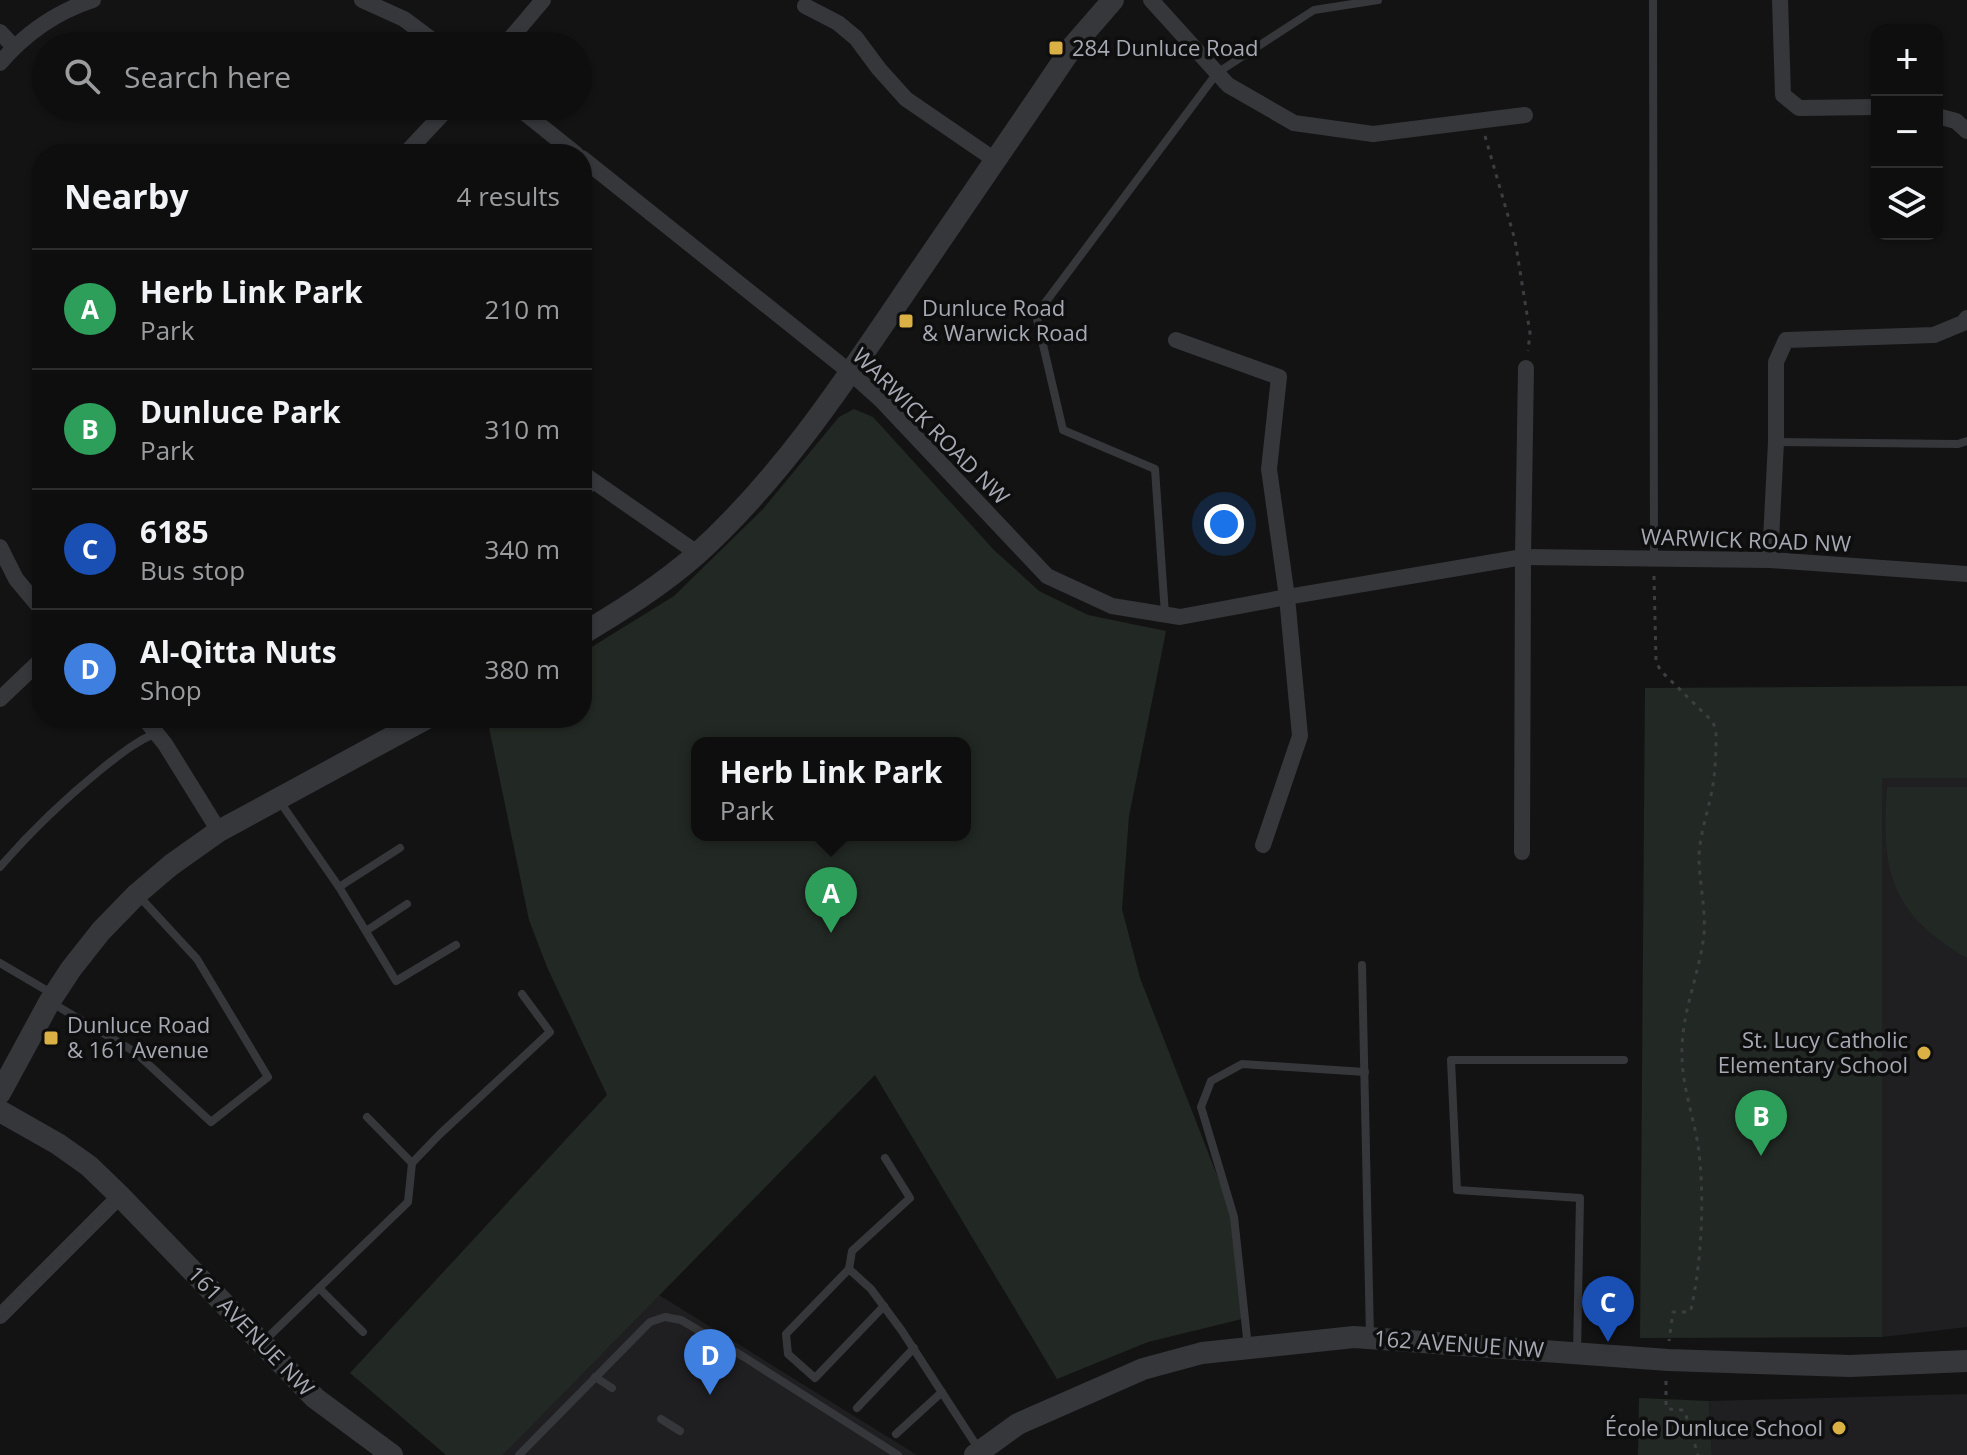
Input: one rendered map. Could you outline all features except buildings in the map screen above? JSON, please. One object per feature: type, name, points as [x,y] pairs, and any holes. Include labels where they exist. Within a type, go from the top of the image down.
[{"type":"street","points":[[0,63],[33,31],[58,15],[93,0]]},
{"type":"street","points":[[362,0],[404,19],[421,32]]},
{"type":"street","points":[[516,32],[543,0]]},
{"type":"street","points":[[592,628],[632,603],[697,553],[772,476],[851,373],[1073,46],[1113,0]]},
{"type":"street","points":[[1151,0],[1228,85],[1294,123],[1373,134],[1525,115]]},
{"type":"street","points":[[1780,0],[1783,95],[1799,108],[1871,107]]},
{"type":"street","points":[[805,6],[848,30],[906,99],[995,160]]},
{"type":"street","points":[[0,32],[14,47]]},
{"type":"street","points":[[1943,118],[1956,121],[1967,131]]},
{"type":"street","points":[[414,144],[437,120]]},
{"type":"street","points":[[534,120],[564,144]]},
{"type":"street","name":"WARWICK ROAD NW","points":[[592,166],[881,400],[1047,576],[1112,606],[1180,617],[1523,557],[1770,560],[1967,574]]},
{"type":"street","points":[[1770,560],[1776,442],[1776,362],[1786,340],[1934,335],[1963,323],[1967,318]]},
{"type":"street","points":[[1176,340],[1279,377],[1269,469],[1287,597],[1300,736],[1263,845]]},
{"type":"street","points":[[1522,852],[1526,368]]},
{"type":"street","points":[[592,480],[697,553]]},
{"type":"street","points":[[0,547],[16,579],[32,598]]},
{"type":"street","points":[[0,699],[32,669]]},
{"type":"street","points":[[152,728],[219,831]]},
{"type":"street","points":[[0,1093],[52,998],[86,949],[137,894],[219,831],[406,728]]},
{"type":"street","name":"161 AVENUE NW","points":[[0,1111],[58,1144],[89,1166],[315,1398],[392,1455]]},
{"type":"street","points":[[0,1316],[120,1196]]},
{"type":"street","name":"162 AVENUE NW","points":[[978,1453],[1018,1424],[1143,1369],[1202,1353],[1354,1337],[1668,1360],[1850,1366],[1967,1361]]},
{"type":"lane","points":[[1165,615],[1155,469],[1063,430],[1036,315],[1217,73],[1314,10],[1378,0]]},
{"type":"lane","points":[[1653,0],[1654,558]]},
{"type":"lane","points":[[1776,442],[1958,444],[1967,441]]},
{"type":"lane","points":[[592,487],[596,483]]},
{"type":"lane","points":[[0,867],[80,786],[138,740],[156,733]]},
{"type":"lane","points":[[278,799],[339,887],[396,981],[456,945]]},
{"type":"lane","points":[[339,887],[400,848]]},
{"type":"lane","points":[[0,963],[135,1052],[211,1122],[268,1077],[197,959],[137,894]]},
{"type":"lane","points":[[366,931],[407,904]]},
{"type":"lane","points":[[1362,965],[1370,1338]]},
{"type":"lane","points":[[261,1344],[408,1202],[412,1163],[550,1032],[522,994]]},
{"type":"lane","points":[[1577,1353],[1580,1198],[1457,1190],[1451,1060],[1624,1060]]},
{"type":"lane","points":[[1248,1348],[1234,1217],[1201,1107],[1211,1081],[1242,1064],[1365,1072]]},
{"type":"lane","points":[[367,1117],[412,1163]]},
{"type":"lane","points":[[884,1306],[815,1378],[788,1354],[786,1334],[849,1269],[852,1251],[910,1198],[885,1158]]},
{"type":"lane","points":[[849,1269],[871,1289],[914,1348],[978,1453]]},
{"type":"lane","points":[[319,1288],[363,1332]]},
{"type":"lane","points":[[519,1455],[650,1322],[665,1317],[681,1320],[744,1357],[898,1455]]},
{"type":"lane","points":[[857,1408],[914,1348]]},
{"type":"lane","points":[[595,1377],[612,1388]]},
{"type":"lane","points":[[896,1434],[942,1392]]},
{"type":"lane","points":[[661,1419],[680,1431]]},
{"type":"path","points":[[1481,121],[1515,240],[1530,333],[1526,368]]},
{"type":"path","points":[[1654,558],[1656,662],[1716,729],[1712,790],[1699,856],[1704,933],[1682,1047],[1683,1072],[1701,1172],[1700,1242],[1691,1309],[1689,1312],[1673,1312],[1672,1315],[1666,1407],[1685,1412],[1698,1455]]},
{"type":"shaded area","points":[[854,409],[873,417],[994,550],[1039,591],[1088,615],[1166,631],[1129,816],[1122,909],[1140,978],[1231,1211],[1246,1318],[1148,1342],[1057,1379],[875,1075],[503,1455],[446,1455],[350,1373],[607,1095],[547,967],[529,920],[489,728],[592,728],[592,647],[674,596],[763,509],[839,417]]},
{"type":"shaded area","points":[[1967,686],[1967,778],[1882,778],[1882,1337],[1640,1338],[1645,688]]},
{"type":"shaded area","name":"St. Lucy Catholic Elementary School","points":[[1882,778],[1967,778],[1967,1327],[1882,1337]]},
{"type":"shaded area","points":[[1887,787],[1967,787],[1967,958],[1921,925],[1896,888],[1886,843]]},
{"type":"shaded area","points":[[659,1295],[917,1455],[503,1455]]},
{"type":"shaded area","name":"École Dunluce School","points":[[1967,1394],[1967,1455],[1712,1455],[1709,1401]]},
{"type":"shaded area","points":[[1639,1398],[1709,1401],[1712,1455],[1638,1455]]},
{"type":"place","name":"284 Dunluce Road","points":[[1056,48]]},
{"type":"place","name":"Dunluce Road & Warwick Road","points":[[906,321]]},
{"type":"place","name":"Herb Link Park","points":[[831,933]]},
{"type":"place","name":"Dunluce Road & 161 Avenue","points":[[51,1038]]},
{"type":"place","name":"St. Lucy Catholic Elementary School","points":[[1924,1053]]},
{"type":"place","name":"Dunluce Park","points":[[1761,1156]]},
{"type":"place","name":"6185","points":[[1608,1342]]},
{"type":"place","name":"Al-Qitta Nuts","points":[[710,1395]]},
{"type":"place","name":"École Dunluce School","points":[[1839,1428]]}]
